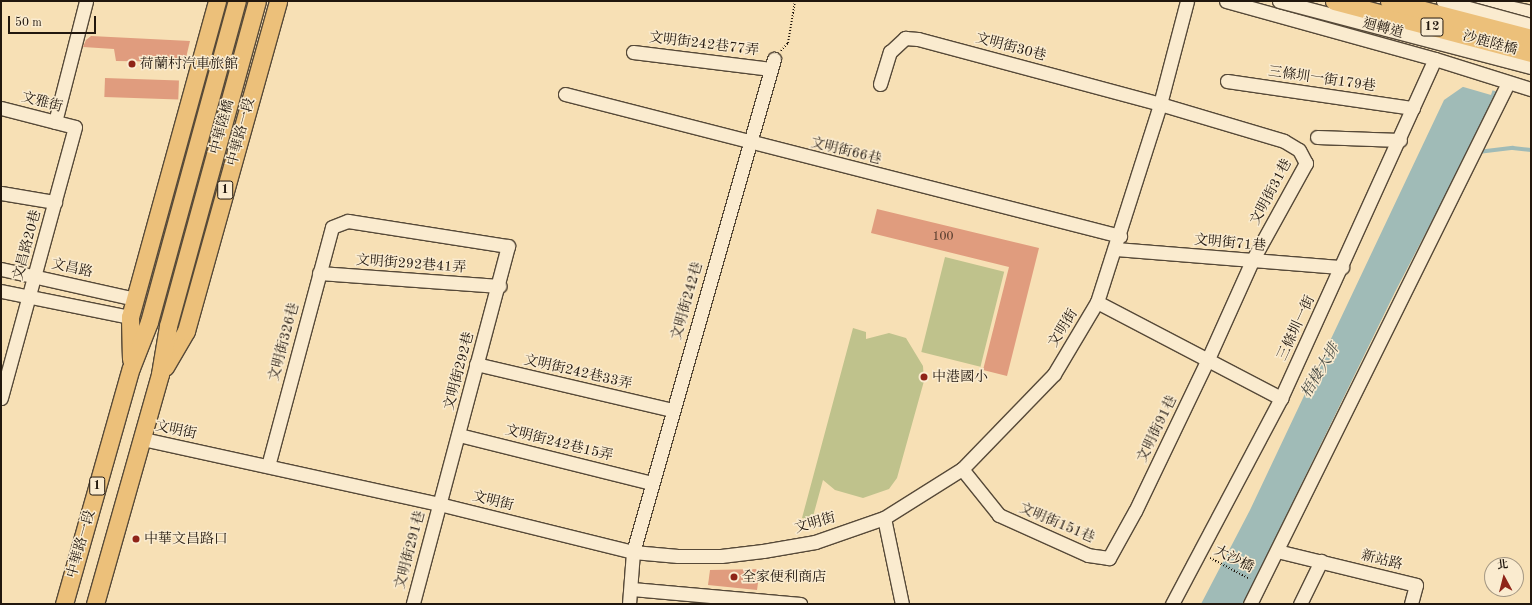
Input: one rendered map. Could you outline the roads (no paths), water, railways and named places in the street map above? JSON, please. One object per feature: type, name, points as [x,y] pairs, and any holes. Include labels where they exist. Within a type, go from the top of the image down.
[{"type":"main road","name":"中華路一段","points":[[131,368],[130,317],[217,1]]},
{"type":"main road","name":"中華陸橋","points":[[169,249],[237,1]]},
{"type":"main road","name":"中華陸橋","points":[[188,254],[257,1]]},
{"type":"main road","name":"中華路一段","points":[[160,374],[186,331],[278,1]]},
{"type":"main road","name":"沙鹿陸橋","points":[[1334,1],[1531,53]]},
{"type":"main road","name":"沙鹿陸橋","points":[[1390,1],[1531,38]]},
{"type":"main road","name":"中華路一段","points":[[64,604],[131,368],[149,322],[169,249]]},
{"type":"main road","name":"中華路一段","points":[[95,604],[143,439],[160,374],[168,326],[188,254]]},
{"type":"street","points":[[55,122],[86,1]]},
{"type":"street","name":"文明街","points":[[143,439],[439,504],[633,552],[678,556],[721,556],[763,551],[815,542],[884,518],[962,469],[1054,374],[1097,302],[1118,243],[1160,104],[1187,1]]},
{"type":"street","name":"迴轉道","points":[[1226,1],[1435,59],[1531,89]]},
{"type":"street","points":[[1279,1],[1531,67]]},
{"type":"street","points":[[1443,1],[1531,24]]},
{"type":"street","points":[[1485,2],[1531,12]]},
{"type":"street","name":"文明街30巷","points":[[880,84],[890,52],[905,38],[918,39],[1160,104]]},
{"type":"street","name":"文明街242巷77弄","points":[[633,52],[773,64]]},
{"type":"street","name":"三條圳一街","points":[[1172,604],[1281,398],[1400,140],[1435,59]]},
{"type":"street","name":"文明街242巷","points":[[629,604],[632,589],[633,552],[672,410],[773,64]]},
{"type":"street","name":"三條圳一街179巷","points":[[1227,81],[1413,108]]},
{"type":"street","points":[[1250,604],[1508,83]]},
{"type":"street","name":"文明街66巷","points":[[565,94],[1118,243]]},
{"type":"street","name":"文明街31巷","points":[[1160,104],[1284,141],[1299,150],[1306,163],[1252,261],[1207,361]]},
{"type":"street","name":"文雅街","points":[[1,108],[75,127]]},
{"type":"street","name":"文昌路20巷","points":[[1,398],[30,297],[34,276],[75,127]]},
{"type":"street","points":[[1318,137],[1400,140]]},
{"type":"street","name":"文昌路20巷","points":[[1,193],[55,202]]},
{"type":"street","name":"文明街326巷","points":[[268,466],[332,227],[348,221],[508,246]]},
{"type":"street","name":"文明街71巷","points":[[1118,243],[1252,261],[1342,267]]},
{"type":"street","name":"文明街292巷","points":[[439,504],[459,435],[476,364],[500,286],[508,246]]},
{"type":"street","name":"文昌路","points":[[1,269],[135,298]]},
{"type":"street","name":"文明街292巷41弄","points":[[319,273],[500,286]]},
{"type":"street","points":[[1,291],[130,317]]},
{"type":"street","points":[[1097,302],[1207,361],[1281,398]]},
{"type":"street","name":"文明街91巷","points":[[1135,511],[1207,361]]},
{"type":"street","name":"文明街242巷33弄","points":[[476,364],[672,410]]},
{"type":"street","name":"文明街242巷15弄","points":[[459,435],[652,483]]},
{"type":"street","name":"文明街151巷","points":[[962,469],[999,515],[1088,555],[1109,558],[1135,511]]},
{"type":"street","name":"文明街291巷","points":[[412,604],[439,504]]},
{"type":"street","points":[[884,518],[902,604]]},
{"type":"street","points":[[1276,551],[1321,561],[1300,604]]},
{"type":"street","name":"新站路","points":[[1321,561],[1416,585],[1411,604]]},
{"type":"street","points":[[632,589],[800,604]]},
{"type":"water","name":"梧棲大排","points":[[1467,84],[1499,92],[1395,292],[1243,604],[1201,604],[1250,510],[1444,100]]},
{"type":"waterway","points":[[1478,152],[1513,148],[1531,150]]},
{"type":"place","name":"荷蘭村汽車旅館","points":[[132,64]]},
{"type":"place","name":"中港國小","points":[[924,377]]},
{"type":"place","name":"中華文昌路口","points":[[136,539]]},
{"type":"place","name":"全家便利商店","points":[[734,577]]}]
